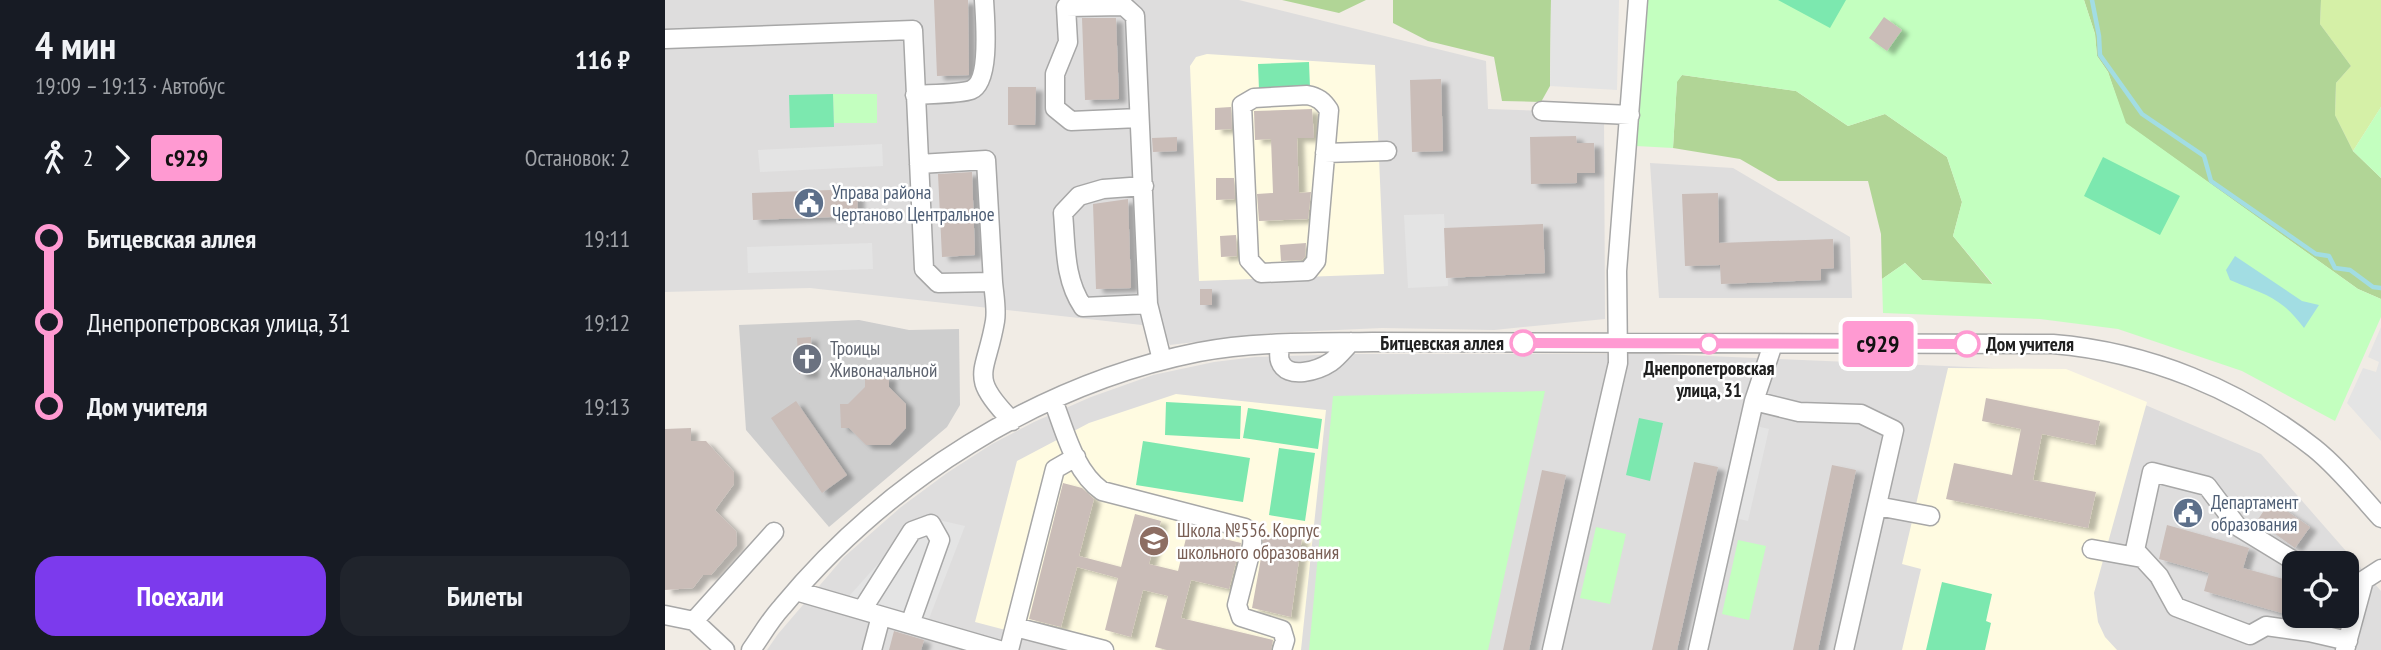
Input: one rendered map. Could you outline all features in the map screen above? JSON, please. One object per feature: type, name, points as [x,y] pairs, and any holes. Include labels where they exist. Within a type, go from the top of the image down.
[{"type":"street","points":[[915,95],[971,90],[980,83],[984,62],[984,0]]},
{"type":"street","points":[[1552,650],[1618,363],[1617,271],[1638,0]]},
{"type":"street","points":[[1139,118],[1070,121],[1055,107],[1055,74],[1068,42],[1066,7],[1124,6],[1135,16],[1148,304],[1162,360]]},
{"type":"street","points":[[665,39],[913,30],[924,269],[938,283],[993,282]]},
{"type":"street","points":[[1260,97],[1316,97],[1329,110],[1325,153],[1314,264],[1308,271],[1261,273],[1249,260],[1242,105],[1260,97]]},
{"type":"street","points":[[1542,111],[1630,115]]},
{"type":"street","points":[[1325,153],[1387,151]]},
{"type":"street","points":[[919,164],[986,160],[995,319],[982,377],[987,392],[1012,421]]},
{"type":"street","points":[[1143,186],[1103,189],[1079,195],[1063,213],[1069,278],[1083,307],[1148,304]]},
{"type":"street","points":[[1280,344],[1280,361],[1285,368],[1294,372],[1310,371],[1331,362],[1351,342]]},
{"type":"street","points":[[751,650],[780,608],[838,547],[895,496],[933,469],[1012,421],[1084,386],[1162,360],[1203,351],[1280,344],[2053,344],[2126,355],[2176,370],[2243,400],[2315,449],[2381,518]]},
{"type":"street","points":[[1698,650],[1754,401],[1773,344]]},
{"type":"street","points":[[1052,400],[1086,477],[1102,491],[1245,528],[1250,532],[1253,538],[1252,546],[1237,612],[1241,617],[1282,630],[1285,640],[1282,650]]},
{"type":"street","points":[[1754,401],[1799,412],[1861,414],[1894,430],[1844,650]]},
{"type":"street","points":[[1009,650],[1055,470],[1076,457]]},
{"type":"street","points":[[2282,554],[2237,526],[2207,486],[2151,472],[2135,550],[2159,576],[2176,607],[2250,635],[2266,626],[2282,625]]},
{"type":"street","points":[[1877,506],[1930,516]]},
{"type":"street","points":[[862,610],[912,531],[931,524],[940,540],[910,624]]},
{"type":"street","points":[[694,621],[774,532]]},
{"type":"street","points":[[2092,549],[2142,558]]},
{"type":"street","points":[[2317,628],[2347,645],[2364,580],[2381,569]]},
{"type":"street","points":[[796,591],[999,650]]},
{"type":"street","points":[[665,615],[694,621],[725,650]]},
{"type":"street","points":[[872,650],[881,616]]},
{"type":"street","points":[[1015,627],[1104,650]]},
{"type":"shaded area","points":[[665,0],[1239,0],[1486,61],[1488,109],[1604,113],[1605,319],[1494,330],[1382,328],[1270,333],[1170,345],[1160,327],[810,288],[665,292]]},
{"type":"shaded area","points":[[1551,0],[1619,0],[1617,90],[1550,86]]},
{"type":"shaded area","points":[[1207,54],[1375,65],[1384,274],[1199,281],[1190,66],[1196,57]]},
{"type":"shaded area","points":[[882,144],[883,166],[760,172],[758,150]]},
{"type":"shaded area","points":[[1650,163],[1733,168],[1850,237],[1852,298],[1659,298]]},
{"type":"shaded area","points":[[1444,214],[1448,286],[1408,288],[1404,215]]},
{"type":"shaded area","points":[[872,243],[873,269],[748,273],[747,247]]},
{"type":"shaded area","points":[[859,320],[909,330],[959,329],[960,405],[947,427],[829,527],[746,430],[739,325]]},
{"type":"shaded area","points":[[2381,327],[2381,441],[2347,403],[2363,368],[2376,372],[2379,362],[2368,357]]},
{"type":"shaded area","points":[[1353,354],[1660,354],[2065,371],[2261,454],[2346,551],[2282,551],[2282,628],[2359,628],[2359,566],[2381,591],[2381,650],[767,650],[844,557],[901,507],[992,444],[1091,397],[1153,375],[1214,362],[1255,357]]},
{"type":"shaded area","points":[[1948,368],[2066,369],[2147,402],[2094,593],[2098,622],[2105,637],[2117,650],[1902,650],[1921,569],[1902,564]]},
{"type":"shaded area","name":"Школа №556. Корпус школьного образования","points":[[1176,394],[1326,410],[1301,650],[1081,650],[975,622],[1017,461],[1089,423]]},
{"type":"shaded area","points":[[1756,426],[1769,429],[1748,521],[1735,518]]},
{"type":"shaded area","points":[[921,516],[965,526],[925,629],[842,604]]},
{"type":"green space","points":[[1282,0],[1366,0],[1339,13]]},
{"type":"green space","points":[[1393,0],[1551,0],[1550,86],[1541,102],[1502,101],[1494,57],[1428,41],[1393,23]]},
{"type":"green space","points":[[1647,0],[2084,0],[2095,34],[2097,56],[2108,72],[2126,123],[2358,289],[2381,299],[2381,317],[2335,421],[2242,371],[2118,329],[2040,319],[1883,313],[1882,279],[1905,263],[1922,280],[1993,284],[1953,236],[1962,202],[1947,157],[1885,114],[1848,126],[1796,91],[1682,75],[1677,82],[1673,148],[1636,146]]},
{"type":"green space","points":[[1778,0],[1846,0],[1830,28]]},
{"type":"green space","points":[[2084,0],[2321,0],[2320,24],[2351,66],[2336,83],[2335,115],[2353,151],[2381,178],[2381,299],[2358,289],[2125,123],[2108,72],[2097,56],[2095,34]]},
{"type":"green space","points":[[2321,0],[2381,0],[2381,107],[2353,151],[2335,115],[2336,83],[2351,66],[2320,24]]},
{"type":"green space","points":[[1309,62],[1310,88],[1259,90],[1258,64]]},
{"type":"green space","points":[[1682,75],[1796,91],[1848,126],[1885,114],[1947,157],[1962,202],[1953,236],[1993,285],[1922,280],[1905,263],[1882,279],[1881,234],[1868,181],[1778,181],[1740,159],[1673,148],[1677,81]]},
{"type":"green space","points":[[833,94],[877,94],[877,123],[834,123]]},
{"type":"green space","points":[[833,94],[834,127],[790,128],[789,95]]},
{"type":"green space","points":[[2381,107],[2381,178],[2353,151]]},
{"type":"green space","points":[[2103,157],[2180,196],[2160,235],[2084,196]]},
{"type":"green space","points":[[1545,391],[1488,650],[1309,650],[1333,396]]},
{"type":"green space","points":[[1166,402],[1241,406],[1240,439],[1165,435]]},
{"type":"green space","points":[[1248,408],[1322,419],[1318,449],[1243,438]]},
{"type":"green space","points":[[1639,418],[1663,423],[1650,481],[1626,475]]},
{"type":"green space","points":[[1143,441],[1250,458],[1243,502],[1136,485]]},
{"type":"green space","points":[[1279,448],[1315,453],[1305,521],[1269,515]]},
{"type":"green space","points":[[1596,527],[1626,534],[1610,604],[1580,598]]},
{"type":"green space","points":[[1738,540],[1766,546],[1749,620],[1722,614]]},
{"type":"green space","points":[[1942,582],[1992,594],[1986,621],[1991,623],[1985,650],[1926,650]]},
{"type":"water","points":[[2235,256],[2302,301],[2319,305],[2304,328],[2279,303],[2230,280],[2226,270]]},
{"type":"building","points":[[934,0],[968,0],[969,75],[937,76]]},
{"type":"building","points":[[1884,17],[1902,30],[1887,51],[1869,38]]},
{"type":"building","points":[[1082,18],[1116,18],[1119,99],[1085,100]]},
{"type":"building","points":[[1441,79],[1443,151],[1412,152],[1410,80]]},
{"type":"building","points":[[1008,87],[1036,87],[1035,125],[1008,125]]},
{"type":"building","points":[[1231,107],[1232,129],[1215,130],[1215,108]]},
{"type":"building","points":[[1312,109],[1314,138],[1297,138],[1299,193],[1311,192],[1308,219],[1259,221],[1257,194],[1273,193],[1271,139],[1255,140],[1254,111]]},
{"type":"building","points":[[1576,136],[1577,143],[1594,143],[1595,173],[1577,173],[1577,183],[1531,184],[1530,137]]},
{"type":"building","points":[[1177,137],[1177,151],[1153,152],[1152,138]]},
{"type":"building","points":[[972,172],[975,255],[942,257],[938,174]]},
{"type":"building","points":[[1216,178],[1234,178],[1235,199],[1216,200]]},
{"type":"building","points":[[857,189],[858,216],[753,220],[752,193]]},
{"type":"building","points":[[1718,193],[1719,243],[1833,239],[1834,268],[1821,269],[1821,280],[1721,284],[1720,265],[1685,266],[1682,194]]},
{"type":"building","points":[[1128,199],[1131,288],[1096,289],[1093,204]]},
{"type":"building","points":[[1543,224],[1545,273],[1446,278],[1444,228]]},
{"type":"building","points":[[1236,235],[1237,256],[1221,257],[1220,236]]},
{"type":"building","points":[[1306,243],[1305,257],[1302,260],[1281,261],[1280,245]]},
{"type":"building","points":[[1200,289],[1212,289],[1212,305],[1200,305]]},
{"type":"building","points":[[811,337],[812,374],[799,374],[797,338]]},
{"type":"building","points":[[865,376],[889,376],[889,387],[906,404],[906,428],[890,445],[866,445],[849,428],[841,428],[840,404],[848,404],[865,387]]},
{"type":"building","points":[[1986,398],[2100,421],[2095,445],[2042,434],[2033,480],[2096,492],[2088,528],[1946,499],[1954,463],[2012,475],[2021,429],[1982,421]]},
{"type":"building","points":[[796,401],[847,475],[822,493],[771,418]]},
{"type":"building","points":[[691,428],[691,441],[706,441],[734,472],[734,484],[715,510],[736,531],[737,545],[711,575],[703,575],[693,588],[665,590],[665,429]]},
{"type":"building","points":[[1694,462],[1718,467],[1712,494],[1677,650],[1652,650]]},
{"type":"building","points":[[1832,465],[1856,470],[1818,650],[1793,650]]},
{"type":"building","points":[[1542,470],[1566,475],[1529,650],[1503,650]]},
{"type":"building","points":[[1063,483],[1082,488],[1094,499],[1079,556],[1121,567],[1135,514],[1161,521],[1149,564],[1178,571],[1188,530],[1241,543],[1229,589],[1191,580],[1181,618],[1273,640],[1271,650],[1167,650],[1155,647],[1168,596],[1143,590],[1131,637],[1105,630],[1118,578],[1077,567],[1061,627],[1029,619]]},
{"type":"building","points":[[2271,500],[2310,527],[2295,548],[2257,521]]},
{"type":"building","points":[[2167,525],[2249,548],[2243,568],[2282,579],[2282,613],[2204,591],[2209,573],[2159,559]]},
{"type":"building","points":[[1263,533],[1302,538],[1291,617],[1252,608]]},
{"type":"building","points":[[894,631],[924,640],[921,650],[889,650]]},
{"type":"waterway","points":[[2092,0],[2100,55],[2142,114],[2204,156],[2211,181],[2316,254],[2329,256],[2335,268],[2350,270],[2373,287],[2381,288]]},
{"type":"bus line","name":"с929","points":[[1523,343],[1967,344]]},
{"type":"place","name":"Управа района Чертаново Центральное","points":[[809,203]]},
{"type":"place","name":"Битцевская аллея","points":[[1523,343]]},
{"type":"place","name":"Днепропетровская улица, 31","points":[[1709,344]]},
{"type":"place","name":"Дом учителя","points":[[1967,344]]},
{"type":"place","name":"Троицы Живоначальной","points":[[807,359]]},
{"type":"place","name":"Департамент образования","points":[[2188,513]]},
{"type":"place","name":"Школа №556. Корпус школьного образования","points":[[1154,541]]}]
